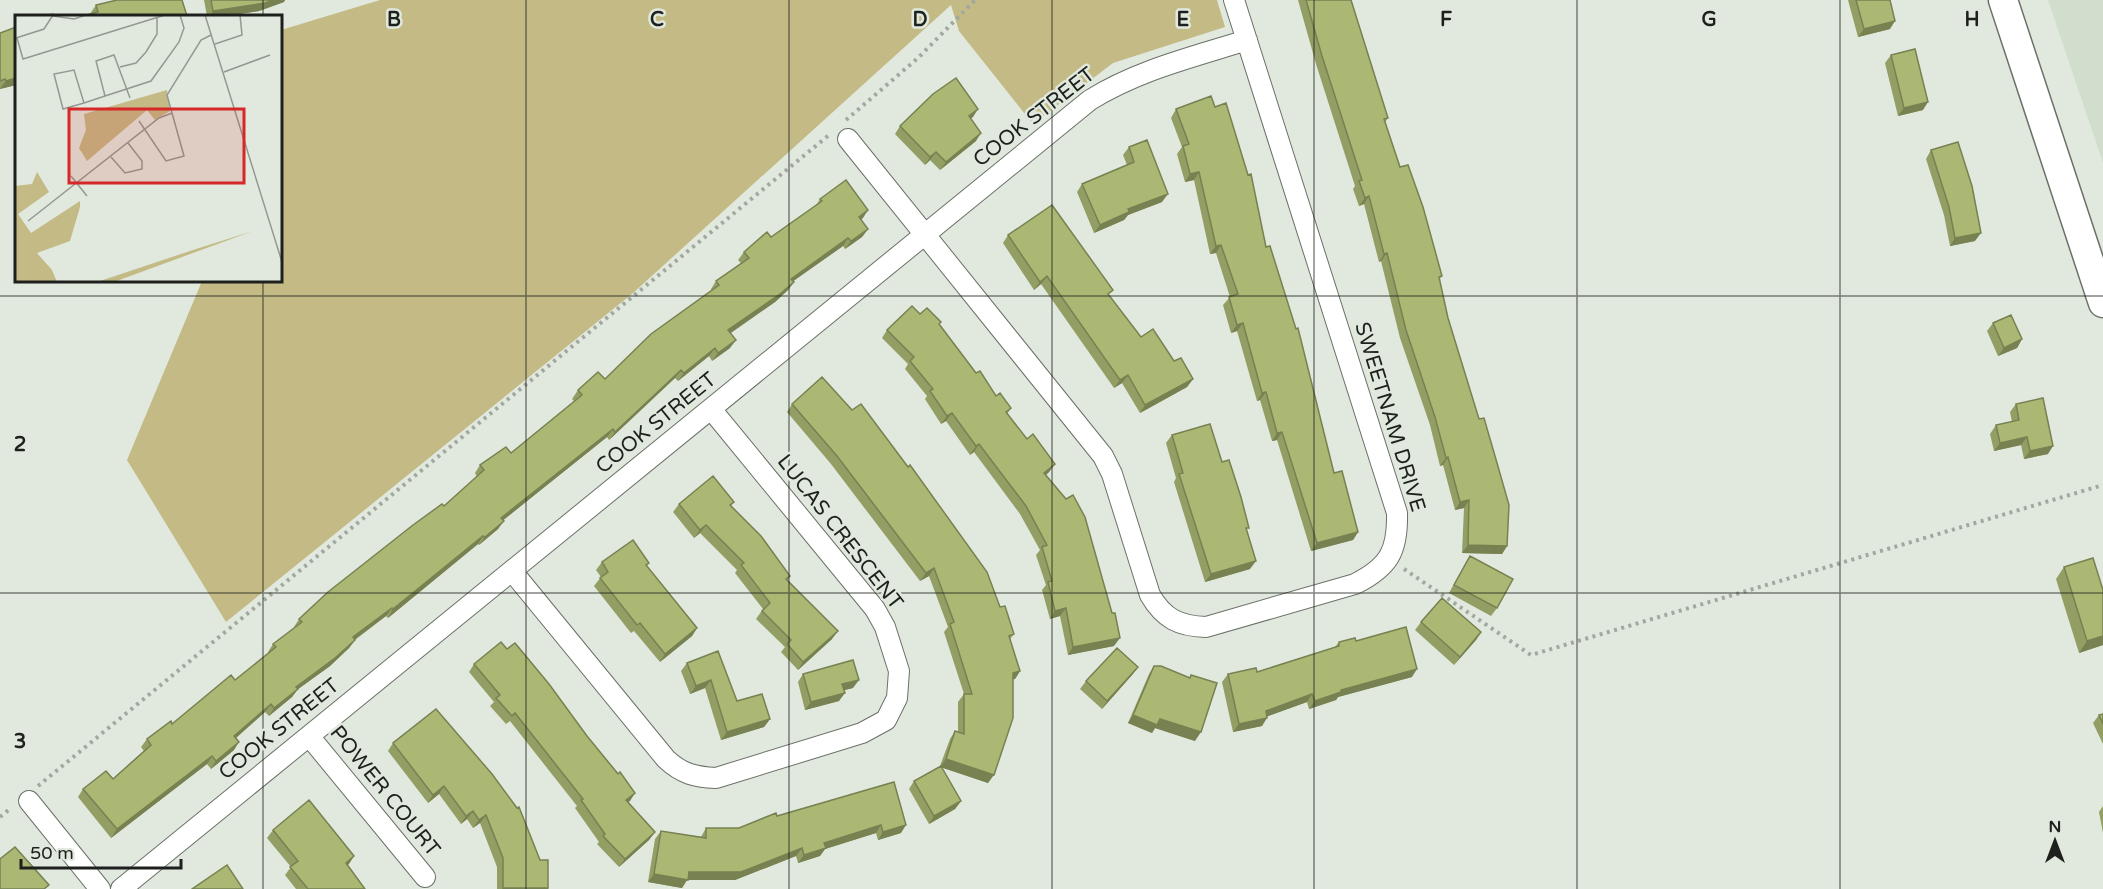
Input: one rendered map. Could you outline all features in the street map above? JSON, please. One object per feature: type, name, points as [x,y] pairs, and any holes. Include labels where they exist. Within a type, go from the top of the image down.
[{"type":"main road","points":[[2003,0],[2103,303]]},
{"type":"street","name":"SWEETNAM DRIVE","points":[[842,131],[1103,456],[1112,474],[1150,595],[1159,610],[1172,621],[1188,627],[1206,627],[1355,584],[1374,574],[1388,559],[1398,538],[1397,513],[1234,0]]},
{"type":"street","name":"COOK STREET","points":[[121,889],[1090,100],[1115,84],[1142,73],[1247,40]]},
{"type":"street","name":"LUCAS CRESCENT","points":[[512,571],[666,759],[679,771],[696,777],[716,778],[862,733],[886,720],[897,698],[899,671],[885,627],[875,609],[711,409]]},
{"type":"street","name":"POWER COURT","points":[[309,736],[425,877]]},
{"type":"street","points":[[25,798],[100,889]]},
{"type":"path","points":[[0,817],[842,131],[975,0]]},
{"type":"path","points":[[1388,559],[1531,655],[2103,485]]},
{"type":"shaded area","points":[[380,0],[1217,0],[1225,27],[1113,63],[1033,124],[959,31],[951,5],[633,293],[226,622],[127,460],[202,282],[282,282],[282,30]]},
{"type":"shaded area","points":[[2048,0],[2103,0],[2103,163]]},
{"type":"building","points":[[117,0],[182,0],[187,15],[87,15],[98,12],[96,5]]},
{"type":"building","points":[[211,0],[274,0],[213,11]]},
{"type":"building","points":[[1306,0],[1351,0],[1388,118],[1384,119],[1400,167],[1408,165],[1423,207],[1442,276],[1439,277],[1448,318],[1479,419],[1484,418],[1509,505],[1507,546],[1468,545],[1469,500],[1460,502],[1448,457],[1446,458],[1406,330],[1387,253],[1384,254],[1369,196],[1365,198],[1359,181],[1362,180]]},
{"type":"building","points":[[1856,0],[1890,0],[1895,21],[1864,29]]},
{"type":"building","points":[[15,27],[15,78],[6,81],[5,79],[0,81],[0,33]]},
{"type":"building","points":[[1915,49],[1928,102],[1904,108],[1891,55]]},
{"type":"building","points":[[956,78],[978,109],[969,116],[981,133],[946,162],[936,152],[930,157],[900,126],[933,94]]},
{"type":"building","points":[[1211,96],[1215,107],[1226,103],[1248,175],[1251,174],[1266,247],[1270,246],[1296,329],[1298,328],[1334,473],[1342,471],[1358,532],[1317,543],[1282,432],[1277,433],[1266,392],[1262,393],[1243,323],[1237,325],[1229,297],[1238,294],[1221,245],[1216,246],[1199,172],[1190,174],[1183,146],[1189,144],[1176,109]]},
{"type":"building","points":[[1147,140],[1168,194],[1128,209],[1129,212],[1100,225],[1082,184],[1134,162],[1129,147]]},
{"type":"building","points":[[1958,142],[1972,186],[1981,233],[1955,238],[1949,207],[1931,150]]},
{"type":"building","points":[[846,180],[868,210],[859,217],[868,229],[851,241],[848,238],[791,279],[794,282],[780,294],[728,330],[736,340],[718,353],[715,348],[684,373],[681,370],[615,432],[613,429],[501,518],[504,521],[485,537],[483,536],[393,609],[353,637],[355,640],[335,658],[296,687],[298,689],[274,708],[271,704],[234,736],[239,742],[216,761],[212,756],[117,829],[83,789],[106,771],[113,779],[151,745],[147,739],[171,721],[172,724],[231,675],[235,680],[276,647],[273,644],[302,622],[299,619],[328,592],[413,525],[442,504],[444,506],[484,470],[480,465],[506,447],[511,453],[582,395],[578,390],[598,372],[605,379],[651,334],[719,285],[716,281],[749,258],[744,252],[767,232],[771,237],[822,201],[820,199]]},
{"type":"building","points":[[1052,205],[1113,290],[1108,294],[1141,337],[1153,329],[1174,361],[1181,358],[1193,379],[1145,405],[1128,375],[1120,380],[1047,276],[1040,282],[1008,235]]},
{"type":"building","points":[[912,306],[920,314],[927,308],[941,322],[939,324],[976,373],[980,371],[996,396],[1000,393],[1011,408],[1006,412],[1027,439],[1033,434],[1055,464],[1044,473],[1066,499],[1073,495],[1085,517],[1112,613],[1115,613],[1120,638],[1073,647],[1066,608],[1055,611],[1048,582],[1052,581],[1042,547],[1047,545],[1026,506],[979,444],[976,446],[952,413],[947,416],[930,391],[933,389],[910,361],[914,357],[887,330]]},
{"type":"building","points":[[2011,315],[2022,339],[2004,348],[1993,323]]},
{"type":"building","points":[[822,377],[852,410],[861,404],[908,467],[910,465],[987,572],[1000,607],[1005,606],[1014,634],[1009,636],[1020,671],[1013,673],[1013,718],[994,775],[946,759],[955,731],[964,734],[964,694],[972,694],[950,624],[954,622],[934,568],[926,573],[837,456],[792,404]]},
{"type":"building","points":[[2043,398],[2053,446],[2030,451],[2027,437],[2000,443],[1996,425],[2019,420],[2016,404]]},
{"type":"building","points":[[1210,424],[1222,462],[1229,460],[1241,497],[1249,528],[1246,528],[1256,561],[1211,574],[1179,474],[1183,473],[1172,435]]},
{"type":"building","points":[[713,476],[734,502],[730,505],[761,536],[790,576],[786,579],[838,631],[803,662],[787,644],[791,640],[762,611],[770,603],[741,565],[744,563],[706,525],[700,530],[679,504]]},
{"type":"building","points":[[633,540],[649,563],[646,565],[697,628],[665,654],[640,623],[637,625],[600,578],[608,572],[602,562]]},
{"type":"building","points":[[1470,556],[1513,579],[1497,608],[1454,585]]},
{"type":"building","points":[[2093,558],[2103,590],[2103,636],[2087,641],[2064,567]]},
{"type":"building","points":[[1442,598],[1481,632],[1460,657],[1421,622]]},
{"type":"building","points":[[1406,627],[1417,669],[1341,690],[1341,692],[1315,701],[1312,694],[1266,711],[1267,718],[1239,724],[1228,674],[1256,668],[1257,672],[1339,646],[1339,642],[1355,638],[1356,641]]},
{"type":"building","points":[[501,642],[507,649],[515,643],[587,736],[618,774],[620,772],[635,793],[626,800],[655,832],[625,859],[603,836],[605,834],[581,800],[583,799],[515,713],[512,716],[496,698],[500,695],[474,664]]},
{"type":"building","points":[[1117,648],[1138,667],[1107,701],[1086,681]]},
{"type":"building","points":[[718,651],[737,701],[762,694],[770,719],[727,732],[711,680],[696,686],[687,663]]},
{"type":"building","points":[[853,660],[859,680],[842,684],[845,693],[811,702],[803,674]]},
{"type":"building","points":[[1154,666],[1161,666],[1190,678],[1191,675],[1217,683],[1201,732],[1160,719],[1157,725],[1133,715]]},
{"type":"building","points":[[436,709],[492,774],[517,808],[519,807],[540,860],[548,860],[548,888],[503,888],[503,858],[486,815],[479,820],[473,811],[466,816],[444,786],[433,795],[393,743]]},
{"type":"building","points":[[941,766],[961,801],[934,816],[914,781]]},
{"type":"building","points":[[894,782],[906,825],[883,832],[881,825],[824,843],[826,848],[804,855],[802,848],[741,872],[689,872],[688,880],[654,874],[661,831],[706,838],[706,828],[739,828],[776,813],[777,816]]},
{"type":"building","points":[[309,800],[354,856],[346,863],[365,889],[308,889],[290,867],[298,861],[273,830]]},
{"type":"building","points":[[15,847],[49,885],[44,889],[0,889],[0,859]]},
{"type":"building","points":[[227,865],[243,889],[192,889]]}]
